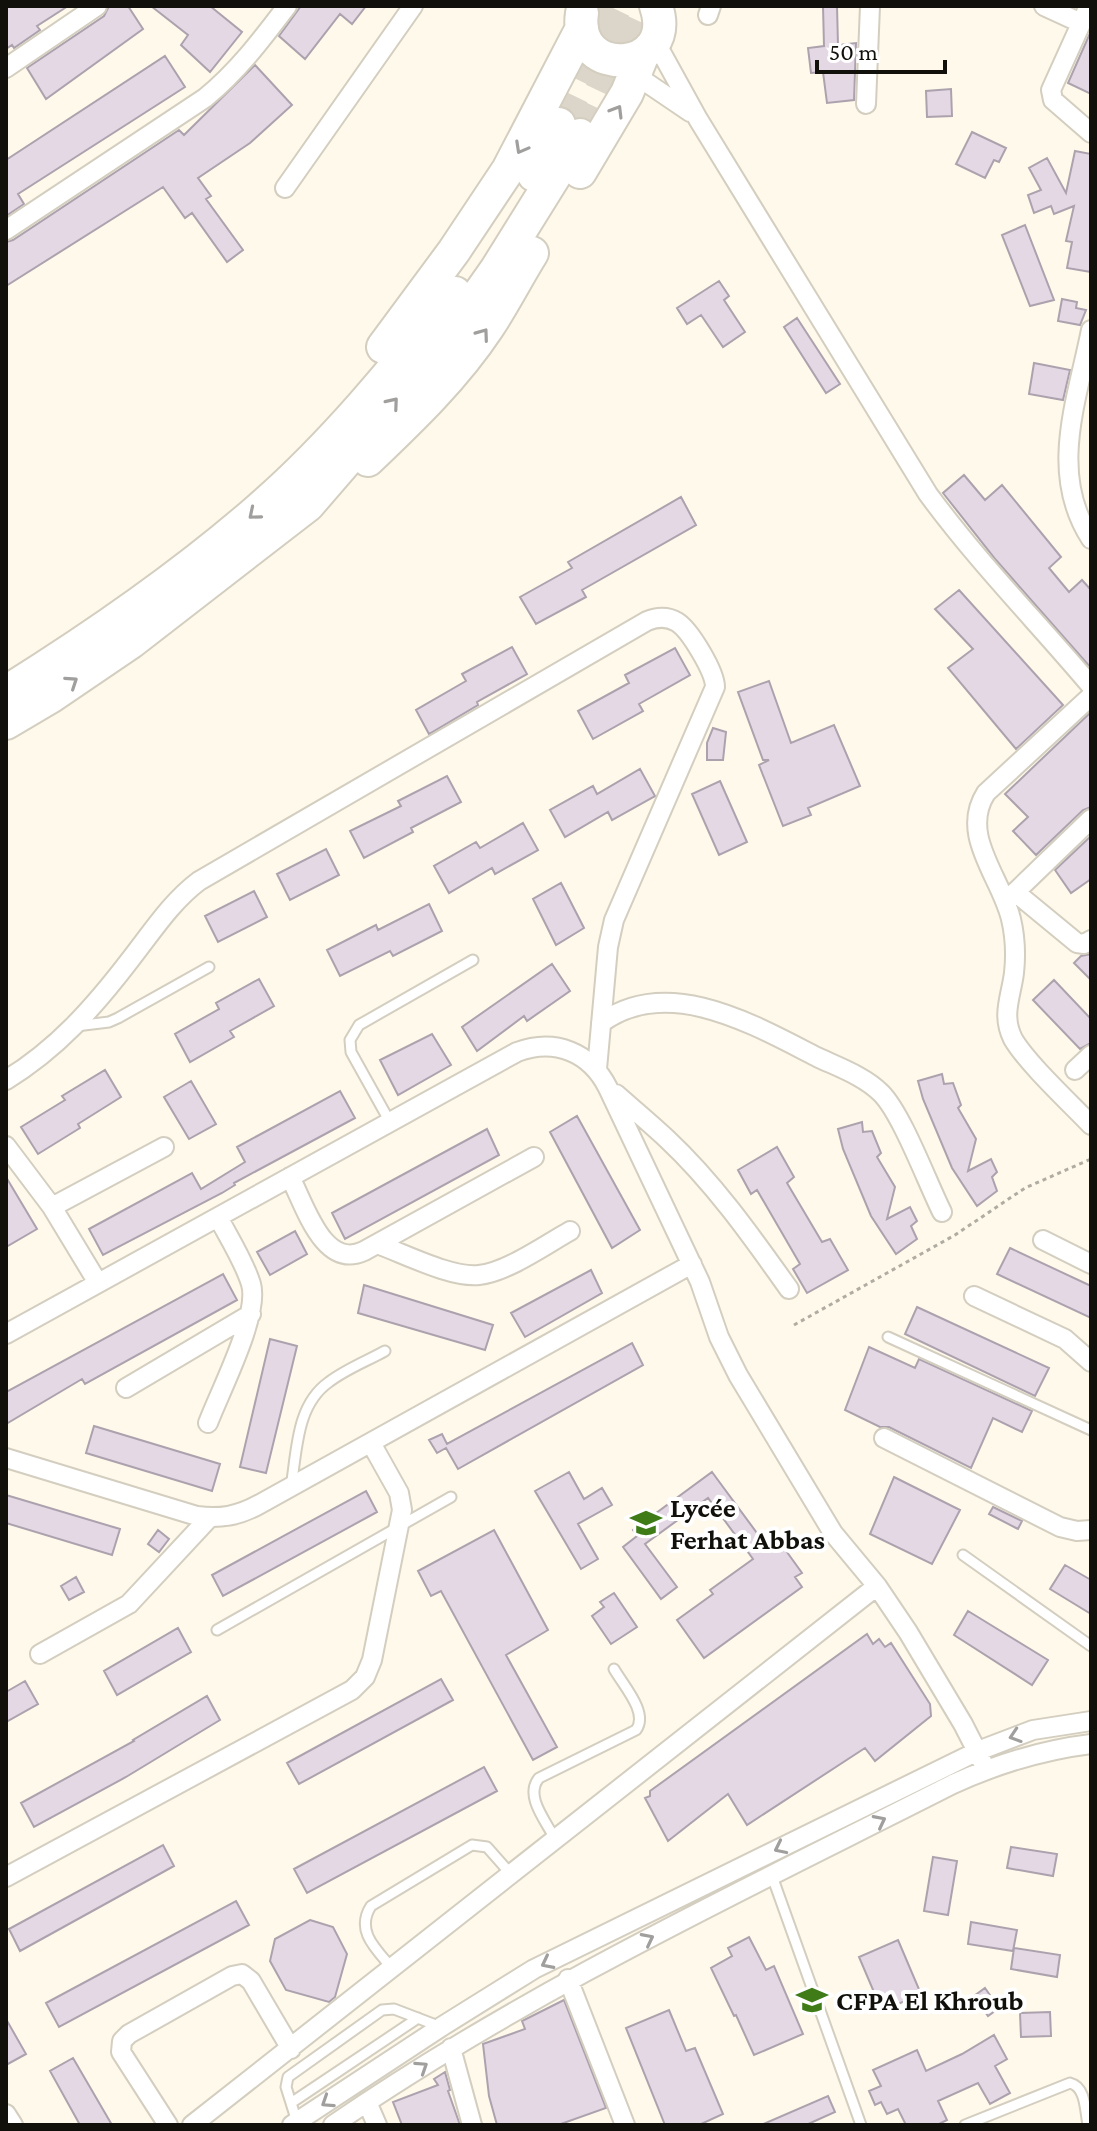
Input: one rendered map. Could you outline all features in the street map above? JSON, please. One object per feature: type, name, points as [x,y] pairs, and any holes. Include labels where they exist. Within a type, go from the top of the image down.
[{"type":"highway","points":[[582,13],[591,49],[647,38]]},
{"type":"highway","points":[[298,494],[310,443],[454,251],[508,170],[582,13]]},
{"type":"highway","points":[[6,692],[114,622],[259,510],[298,494],[344,482],[416,415],[488,328],[647,38]]},
{"type":"highway","points":[[6,723],[131,642],[298,494],[359,446],[460,321],[504,257],[570,130]]},
{"type":"street","points":[[6,68],[97,6]]},
{"type":"street","points":[[6,230],[205,98],[251,54],[287,6]]},
{"type":"street","points":[[285,188],[413,6]]},
{"type":"street","points":[[866,104],[870,6]]},
{"type":"street","points":[[1044,6],[1085,15],[1051,90],[1053,100],[1091,133]]},
{"type":"street","points":[[647,38],[928,494],[967,547],[1091,686]]},
{"type":"street","points":[[647,38],[698,119]]},
{"type":"street","points":[[1091,330],[1066,457],[1074,508],[1091,539]]},
{"type":"street","points":[[6,1080],[76,1026],[177,900],[199,881],[647,621],[668,618],[686,631],[713,674],[715,687],[614,920],[608,947],[597,1069]]},
{"type":"street","points":[[1091,696],[986,793],[976,820],[976,832],[1011,897],[1015,957],[1014,976],[1007,999],[1009,1028],[1021,1050],[1091,1125]]},
{"type":"street","points":[[1011,897],[1091,819]]},
{"type":"street","points":[[1011,897],[1077,943],[1084,944],[1091,940]]},
{"type":"street","points":[[601,1023],[624,1010],[651,1003],[693,1005],[773,1035],[871,1085],[893,1110],[942,1212]]},
{"type":"street","points":[[6,1334],[527,1049],[549,1046],[570,1050],[597,1069],[608,1088],[692,1264],[719,1337],[738,1375],[833,1533],[877,1586],[908,1632],[986,1769]]},
{"type":"street","points":[[1075,1070],[1091,1055]]},
{"type":"street","points":[[608,1088],[669,1141],[698,1172],[759,1246],[789,1289]]},
{"type":"street","points":[[6,1146],[52,1207],[98,1283]]},
{"type":"street","points":[[52,1207],[164,1147]]},
{"type":"street","points":[[290,1177],[329,1248],[350,1255],[377,1244],[534,1157]]},
{"type":"street","points":[[208,1423],[251,1314],[251,1283],[218,1217]]},
{"type":"street","points":[[377,1244],[461,1274],[481,1275],[499,1270],[570,1231]]},
{"type":"street","points":[[1043,1240],[1091,1264]]},
{"type":"street","points":[[6,1458],[210,1517],[247,1511],[692,1264]]},
{"type":"street","points":[[974,1296],[1065,1339],[1091,1362]]},
{"type":"street","points":[[126,1388],[251,1314]]},
{"type":"street","points":[[884,1438],[1051,1524],[1068,1530],[1091,1530]]},
{"type":"street","points":[[6,1877],[359,1684],[372,1660],[402,1510],[401,1498],[371,1443]]},
{"type":"street","points":[[40,1654],[129,1604],[210,1517]]},
{"type":"street","points":[[192,2125],[877,1586]]},
{"type":"street","points":[[294,2124],[534,1969],[978,1751],[1033,1730],[1091,1721]]},
{"type":"street","points":[[333,2125],[451,2048],[568,1979],[772,1876],[986,1769],[1050,1751],[1091,1744]]},
{"type":"street","points":[[168,2125],[121,2052],[122,2041],[129,2034],[232,1976],[242,1974],[251,1981],[291,2049]]},
{"type":"street","points":[[568,1979],[625,2125]]},
{"type":"street","points":[[451,2048],[472,2125]]},
{"type":"street","points":[[367,2102],[377,2125]]},
{"type":"street","points":[[6,2114],[13,2125]]},
{"type":"lane","points":[[390,1122],[351,1052],[351,1034],[359,1025],[473,960]]},
{"type":"lane","points":[[76,1026],[118,1018],[209,967]]},
{"type":"lane","points":[[888,1337],[1091,1430]]},
{"type":"lane","points":[[291,1487],[302,1418],[313,1397],[330,1381],[385,1351]]},
{"type":"lane","points":[[217,1630],[451,1497]]},
{"type":"lane","points":[[963,1555],[1091,1646]]},
{"type":"lane","points":[[555,1839],[534,1798],[535,1782],[636,1730],[641,1722],[640,1713],[614,1669]]},
{"type":"lane","points":[[392,1968],[367,1936],[364,1920],[371,1906],[472,1845],[487,1847],[510,1873]]},
{"type":"lane","points":[[772,1876],[861,2125]]},
{"type":"lane","points":[[294,2124],[286,2087],[288,2077],[382,2010],[394,2009],[441,2027]]},
{"type":"lane","points":[[291,2103],[418,2018]]},
{"type":"lane","points":[[965,2125],[1070,2083],[1076,2084],[1081,2091],[1088,2125]]},
{"type":"path","points":[[794,1325],[955,1235],[1025,1188],[1091,1159]]},
{"type":"building","points":[[6,6],[68,6],[37,26],[40,30],[14,48],[12,45],[6,49]]},
{"type":"building","points":[[109,6],[128,6],[143,29],[46,99],[27,68],[104,16]]},
{"type":"building","points":[[151,6],[210,6],[242,32],[210,72],[181,45],[188,35]]},
{"type":"building","points":[[301,6],[366,6],[352,24],[340,14],[305,59],[279,36]]},
{"type":"building","points":[[823,6],[837,6],[838,45],[856,43],[854,100],[827,103],[823,72],[811,73],[808,48],[824,46]]},
{"type":"building","points":[[1091,31],[1091,94],[1068,83]]},
{"type":"building","points":[[165,56],[185,87],[18,194],[24,204],[6,216],[6,160]]},
{"type":"building","points":[[255,65],[292,105],[250,143],[198,178],[211,196],[206,199],[243,250],[227,262],[192,213],[185,218],[163,187],[6,286],[6,242],[179,130],[184,135]]},
{"type":"building","points":[[951,89],[952,116],[927,117],[926,91]]},
{"type":"building","points":[[972,132],[1006,148],[999,162],[994,160],[985,178],[956,164]]},
{"type":"building","points":[[1075,151],[1091,154],[1091,272],[1067,268],[1072,242],[1066,241],[1074,206],[1054,214],[1051,206],[1034,213],[1028,195],[1041,190],[1029,168],[1047,158],[1066,193]]},
{"type":"building","points":[[1025,225],[1054,300],[1030,306],[1002,235]]},
{"type":"building","points":[[719,281],[729,296],[724,300],[745,332],[723,347],[701,315],[687,324],[677,308]]},
{"type":"building","points":[[1062,299],[1077,302],[1076,308],[1086,310],[1080,325],[1058,321]]},
{"type":"building","points":[[797,318],[840,384],[826,393],[784,327]]},
{"type":"building","points":[[1034,363],[1070,370],[1063,400],[1029,394]]},
{"type":"building","points":[[964,475],[985,500],[1002,485],[1061,557],[1049,568],[1069,592],[1082,580],[1091,590],[1091,668],[996,560],[943,493]]},
{"type":"building","points":[[681,497],[696,525],[582,590],[586,597],[536,624],[520,597],[572,568],[568,562]]},
{"type":"building","points":[[959,590],[1063,705],[1016,749],[948,668],[973,649],[935,609]]},
{"type":"building","points":[[512,647],[527,674],[429,734],[416,710],[466,681],[462,674]]},
{"type":"building","points":[[675,648],[690,675],[639,704],[643,711],[593,739],[578,711],[629,683],[625,675]]},
{"type":"building","points":[[769,681],[791,743],[834,725],[860,786],[808,808],[811,815],[783,826],[759,765],[769,760],[763,760],[738,692]]},
{"type":"building","points":[[1091,712],[1091,807],[1083,810],[1036,855],[1013,831],[1028,817],[1005,794]]},
{"type":"building","points":[[713,728],[726,732],[723,760],[707,760],[707,743]]},
{"type":"building","points":[[640,769],[655,796],[612,820],[608,812],[565,837],[550,810],[593,786],[597,794]]},
{"type":"building","points":[[447,776],[461,802],[411,828],[413,832],[364,858],[350,831],[401,806],[398,801]]},
{"type":"building","points":[[720,781],[747,842],[719,855],[692,794]]},
{"type":"building","points":[[523,823],[538,850],[495,874],[492,868],[449,893],[434,866],[476,842],[480,848]]},
{"type":"building","points":[[1091,836],[1091,879],[1071,893],[1055,870]]},
{"type":"building","points":[[326,849],[339,875],[290,900],[277,874]]},
{"type":"building","points":[[561,883],[584,928],[556,945],[533,899]]},
{"type":"building","points":[[254,891],[267,917],[218,942],[205,916]]},
{"type":"building","points":[[429,904],[442,931],[393,956],[390,951],[340,976],[327,950],[376,925],[378,930]]},
{"type":"building","points":[[1091,954],[1091,980],[1074,963],[1081,956]]},
{"type":"building","points":[[552,964],[570,991],[527,1021],[524,1016],[477,1051],[462,1027]]},
{"type":"building","points":[[259,979],[274,1006],[230,1031],[234,1037],[190,1062],[175,1034],[219,1009],[216,1003]]},
{"type":"building","points":[[1054,980],[1091,1019],[1091,1043],[1080,1049],[1033,1000]]},
{"type":"building","points":[[432,1034],[451,1065],[398,1095],[380,1060]]},
{"type":"building","points":[[105,1070],[121,1097],[38,1154],[21,1127],[65,1100],[62,1096]]},
{"type":"building","points":[[942,1074],[944,1084],[953,1083],[961,1105],[958,1108],[976,1139],[968,1171],[991,1159],[997,1172],[992,1177],[997,1191],[977,1206],[952,1168],[918,1081]]},
{"type":"building","points":[[191,1081],[216,1124],[189,1139],[164,1097]]},
{"type":"building","points":[[340,1091],[355,1118],[103,1255],[89,1229],[192,1173],[201,1189],[245,1162],[237,1147]]},
{"type":"building","points":[[577,1116],[640,1230],[612,1248],[550,1132]]},
{"type":"building","points":[[862,1122],[863,1132],[872,1131],[881,1153],[877,1157],[895,1187],[887,1219],[910,1207],[917,1221],[911,1226],[917,1239],[896,1254],[871,1216],[843,1149],[838,1129]]},
{"type":"building","points":[[487,1129],[499,1155],[345,1239],[332,1213]]},
{"type":"building","points":[[777,1147],[794,1177],[787,1183],[822,1242],[830,1239],[848,1270],[807,1293],[793,1269],[800,1264],[757,1190],[751,1194],[738,1170]]},
{"type":"building","points":[[6,1177],[37,1229],[6,1247]]},
{"type":"building","points":[[295,1231],[307,1254],[270,1275],[257,1252]]},
{"type":"building","points":[[1010,1248],[1091,1286],[1091,1318],[997,1274]]},
{"type":"building","points":[[591,1270],[602,1293],[525,1337],[511,1313]]},
{"type":"building","points":[[223,1274],[237,1300],[85,1384],[82,1379],[6,1424],[6,1392]]},
{"type":"building","points":[[364,1285],[493,1325],[485,1350],[358,1313]]},
{"type":"building","points":[[917,1307],[1049,1368],[1035,1396],[905,1334]]},
{"type":"building","points":[[270,1339],[297,1346],[266,1473],[240,1467]]},
{"type":"building","points":[[632,1343],[643,1365],[458,1469],[446,1448],[437,1453],[429,1440],[442,1434],[447,1444]]},
{"type":"building","points":[[869,1347],[915,1368],[919,1359],[1032,1411],[1022,1432],[993,1418],[971,1468],[889,1427],[880,1427],[845,1410]]},
{"type":"building","points":[[94,1426],[220,1464],[212,1491],[86,1453]]},
{"type":"building","points":[[569,1472],[584,1499],[602,1488],[612,1505],[578,1524],[598,1559],[581,1569],[535,1491]]},
{"type":"building","points":[[712,1472],[768,1548],[779,1541],[802,1573],[795,1577],[802,1587],[704,1658],[677,1620],[713,1594],[710,1590],[753,1559],[708,1498],[645,1544],[677,1587],[661,1599],[623,1547],[637,1536],[633,1530]]},
{"type":"building","points":[[894,1477],[960,1510],[932,1564],[870,1534]]},
{"type":"building","points":[[366,1491],[377,1512],[223,1596],[212,1575]]},
{"type":"building","points":[[6,1495],[120,1529],[112,1555],[6,1523]]},
{"type":"building","points":[[993,1507],[1022,1521],[1018,1529],[989,1514]]},
{"type":"building","points":[[158,1530],[169,1539],[159,1552],[148,1544]]},
{"type":"building","points":[[494,1530],[548,1630],[506,1655],[557,1747],[533,1760],[441,1591],[431,1596],[418,1571]]},
{"type":"building","points":[[1065,1565],[1091,1580],[1091,1614],[1050,1589]]},
{"type":"building","points":[[76,1577],[84,1592],[69,1600],[61,1586]]},
{"type":"building","points":[[614,1593],[637,1627],[611,1644],[592,1616],[604,1607],[600,1602]]},
{"type":"building","points":[[968,1611],[1048,1660],[1032,1685],[954,1635]]},
{"type":"building","points":[[178,1628],[191,1652],[117,1695],[104,1671]]},
{"type":"building","points":[[867,1634],[873,1644],[879,1639],[885,1647],[891,1643],[930,1704],[931,1716],[875,1761],[865,1748],[747,1825],[728,1794],[668,1841],[645,1798],[650,1796],[650,1791]]},
{"type":"building","points":[[441,1679],[453,1700],[299,1784],[287,1763]]},
{"type":"building","points":[[25,1681],[38,1704],[6,1722],[6,1692]]},
{"type":"building","points":[[207,1696],[220,1720],[126,1777],[34,1827],[21,1803],[134,1741]]},
{"type":"building","points":[[484,1767],[497,1791],[307,1893],[294,1869]]},
{"type":"building","points":[[163,1845],[174,1866],[20,1951],[9,1929]]},
{"type":"building","points":[[1011,1847],[1057,1854],[1053,1876],[1007,1868]]},
{"type":"building","points":[[933,1857],[957,1861],[948,1915],[924,1911]]},
{"type":"building","points":[[236,1901],[249,1925],[59,2027],[46,2003]]},
{"type":"building","points":[[310,1920],[333,1927],[347,1954],[335,1997],[329,2002],[286,1990],[270,1961],[275,1939]]},
{"type":"building","points":[[971,1922],[1017,1930],[1013,1951],[968,1944]]},
{"type":"building","points":[[749,1937],[766,1970],[774,1966],[803,2034],[754,2055],[711,1968],[732,1956],[728,1948]]},
{"type":"building","points":[[898,1940],[921,1994],[882,2011],[859,1957]]},
{"type":"building","points":[[1014,1948],[1060,1955],[1057,1977],[1011,1969]]},
{"type":"building","points":[[985,1988],[999,2008],[988,2016],[974,1996]]},
{"type":"building","points":[[564,2000],[606,2108],[558,2125],[497,2125],[489,2096],[483,2044],[525,2029],[522,2021]]},
{"type":"building","points":[[669,2010],[686,2051],[695,2048],[723,2114],[699,2125],[665,2125],[626,2028]]},
{"type":"building","points":[[1050,2012],[1051,2036],[1021,2037],[1020,2013]]},
{"type":"building","points":[[6,2019],[26,2054],[6,2065]]},
{"type":"building","points":[[994,2035],[1007,2059],[995,2066],[1010,2093],[990,2104],[978,2083],[938,2101],[947,2120],[937,2125],[906,2125],[898,2109],[887,2114],[881,2102],[875,2105],[869,2091],[881,2086],[873,2070],[917,2050],[926,2071]]},
{"type":"building","points":[[73,2058],[112,2125],[80,2125],[50,2071]]},
{"type":"building","points":[[445,2072],[460,2125],[402,2125],[393,2102],[438,2085],[434,2079]]},
{"type":"building","points":[[828,2096],[835,2112],[806,2125],[761,2125]]},
{"type":"tunnel","points":[[559,124],[616,6]]},
{"type":"tunnel","points":[[580,135],[641,6]]},
{"type":"place","name":"Lycée Ferhat Abbas","points":[[646,1523]]},
{"type":"place","name":"CFPA El Khroub","points":[[812,2000]]}]
